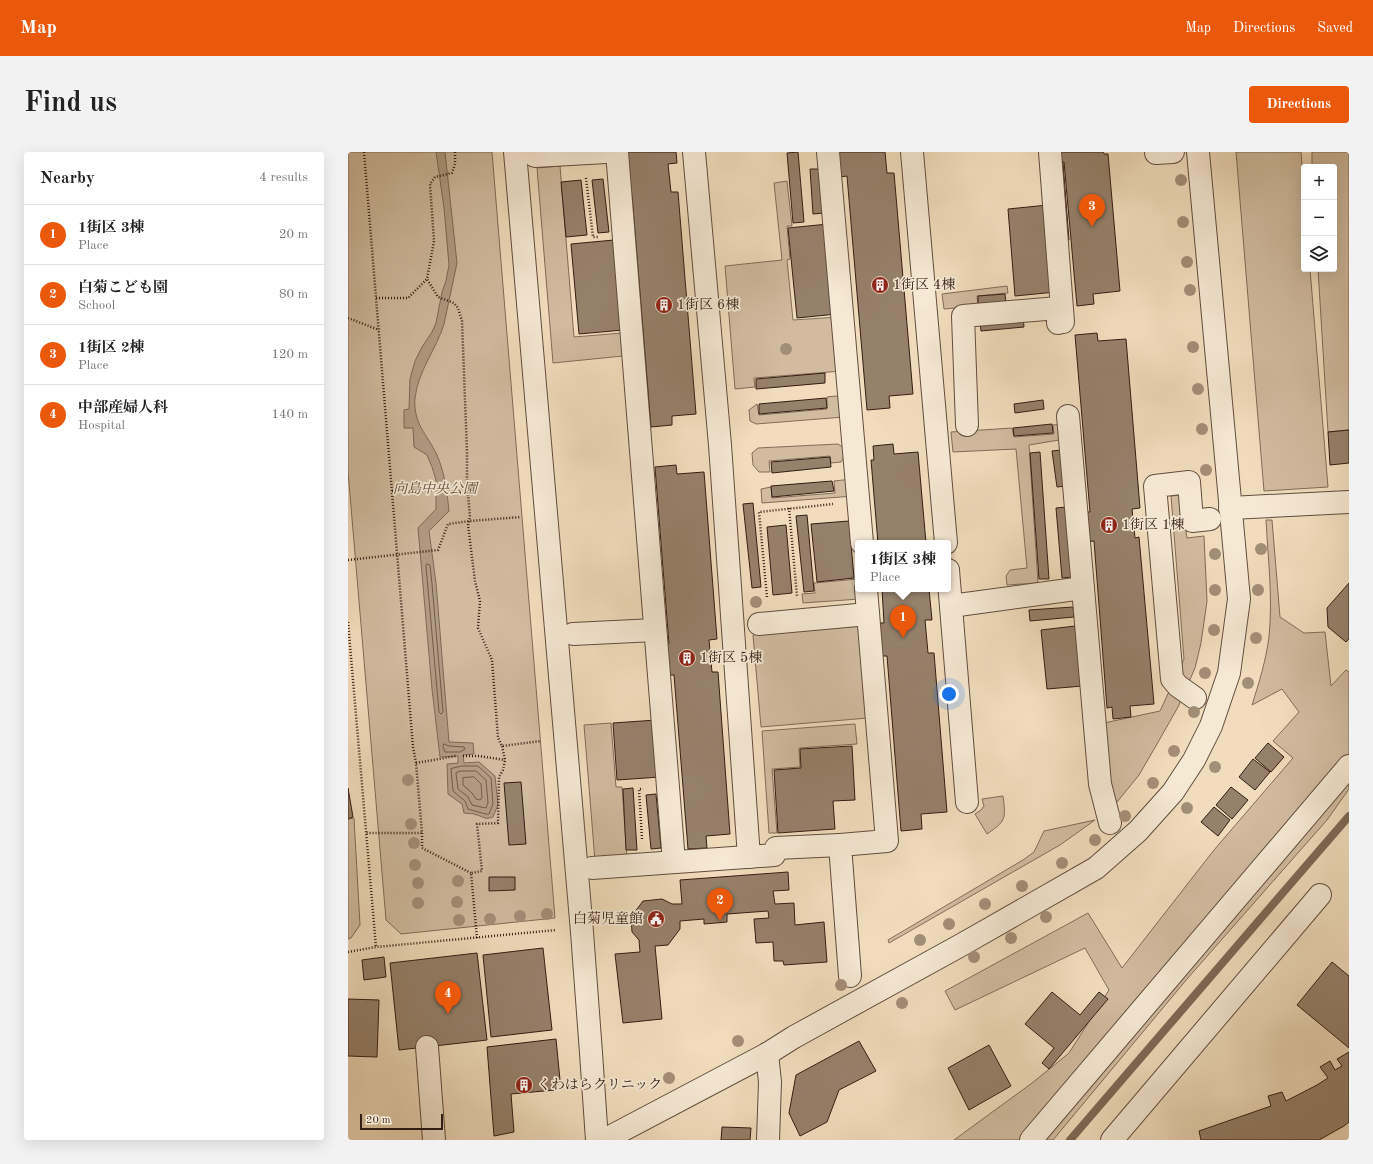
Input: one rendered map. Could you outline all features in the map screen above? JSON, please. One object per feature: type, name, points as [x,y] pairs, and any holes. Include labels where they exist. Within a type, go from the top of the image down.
[{"type":"street","points":[[597,1140],[525,154],[606,152]]},
{"type":"street","points":[[616,152],[674,862]]},
{"type":"street","points":[[694,152],[720,444],[749,857]]},
{"type":"street","points":[[828,152],[862,540]]},
{"type":"street","points":[[912,152],[946,540]]},
{"type":"street","points":[[966,425],[962,316],[1058,308],[1061,323],[1050,152]]},
{"type":"street","points":[[1156,152],[1173,152]]},
{"type":"street","points":[[604,1140],[767,1054],[794,1037],[1096,868],[1138,832],[1173,792],[1194,760],[1211,726],[1229,673],[1238,599],[1193,153]]},
{"type":"street","points":[[1068,416],[1100,784],[1110,823]]},
{"type":"street","points":[[1194,698],[1178,686],[1172,679],[1155,486],[1189,482],[1192,521],[1210,519]]},
{"type":"street","points":[[1230,508],[1349,502]]},
{"type":"street","points":[[951,606],[1083,588]]},
{"type":"street","points":[[592,868],[774,855],[776,848],[887,841],[866,592]]},
{"type":"street","points":[[950,592],[967,802]]},
{"type":"street","points":[[764,624],[868,614]]},
{"type":"street","points":[[573,634],[655,630]]},
{"type":"street","points":[[1031,1140],[1349,766]]},
{"type":"street","points":[[840,845],[850,976]]},
{"type":"street","points":[[1112,1140],[1320,895]]},
{"type":"street","points":[[427,1046],[434,1140]]},
{"type":"street","points":[[767,1054],[770,1082],[768,1140]]},
{"type":"path","points":[[364,152],[413,746],[416,763],[422,833],[422,848],[471,873],[482,871],[477,824],[498,823],[499,776],[503,770],[504,760],[502,746],[498,738],[492,660],[478,628],[480,601],[475,581],[468,525],[470,521],[462,321],[458,308],[454,303],[438,297],[427,279]]},
{"type":"path","points":[[376,298],[408,298],[427,279],[434,241],[430,184],[435,177],[452,173],[455,164],[455,152]]},
{"type":"path","points":[[583,153],[593,237],[623,235]]},
{"type":"path","points":[[348,318],[379,330]]},
{"type":"path","points":[[392,491],[468,489]]},
{"type":"path","points":[[764,624],[759,512],[858,502]]},
{"type":"path","points":[[788,508],[799,621]]},
{"type":"path","points":[[348,560],[397,556],[438,550],[448,524],[521,517]]},
{"type":"path","points":[[348,622],[376,947]]},
{"type":"path","points":[[502,746],[546,741]]},
{"type":"path","points":[[416,763],[456,756]]},
{"type":"path","points":[[463,756],[479,756],[504,760]]},
{"type":"path","points":[[366,834],[422,833]]},
{"type":"path","points":[[471,873],[477,938]]},
{"type":"path","points":[[348,952],[376,947],[562,930],[582,932]]},
{"type":"green space","name":"向島中央公園","points":[[348,152],[492,152],[555,918],[401,934],[386,920],[348,471]]},
{"type":"green space","points":[[1236,152],[1301,152],[1301,272],[1310,272],[1328,487],[1264,491]]},
{"type":"green space","points":[[1312,152],[1349,152],[1349,430],[1328,432],[1318,272],[1337,272],[1337,164],[1312,164]]},
{"type":"green space","points":[[560,166],[574,337],[622,333],[623,356],[553,363],[537,168]]},
{"type":"green space","points":[[787,181],[792,226],[787,226],[790,259],[787,260],[793,320],[838,317],[842,371],[754,378],[755,387],[735,389],[725,266],[782,260],[774,183]]},
{"type":"green space","points":[[1007,286],[1008,293],[977,296],[978,306],[944,309],[942,294]]},
{"type":"green space","points":[[836,396],[843,401],[844,417],[756,424],[750,421],[749,410],[757,404],[759,415],[827,409],[827,397]]},
{"type":"green space","points":[[1063,424],[1065,439],[1029,445],[1038,583],[1007,585],[1006,576],[1010,570],[1027,568],[1016,449],[953,452],[951,432],[1012,428],[1014,437],[1054,434],[1053,425]]},
{"type":"green space","points":[[838,444],[844,448],[845,455],[841,462],[831,463],[830,456],[769,461],[770,472],[759,472],[753,465],[752,453],[758,448]]},
{"type":"green space","points":[[852,479],[854,496],[762,503],[761,489],[771,487],[772,498],[835,493],[834,481]]},
{"type":"green space","points":[[1181,495],[1187,538],[1204,536],[1207,601],[1201,643],[1195,668],[1178,707],[1139,775],[1113,807],[1104,723],[1160,711],[1184,659],[1171,496]]},
{"type":"green space","points":[[1266,520],[1272,520],[1280,617],[1304,633],[1325,632],[1331,686],[1346,670],[1349,672],[1349,789],[1327,820],[1187,979],[1053,1140],[954,1140],[1032,1083],[1069,1053],[1109,990],[1085,948],[955,1010],[945,991],[1088,913],[1122,968],[1214,850],[1293,758],[1273,741],[1299,712],[1282,689],[1252,705],[1260,680],[1269,637],[1270,593]]},
{"type":"green space","points":[[855,579],[855,592],[859,592],[860,599],[803,603],[802,594],[815,593],[814,583]]},
{"type":"green space","points":[[860,626],[868,718],[761,727],[753,635]]},
{"type":"green space","points":[[611,723],[616,787],[622,787],[627,858],[595,861],[584,725]]},
{"type":"green space","points":[[855,724],[857,744],[799,748],[800,767],[772,769],[777,833],[769,833],[762,731]]},
{"type":"green space","points":[[1003,796],[1003,819],[998,826],[987,834],[975,814],[984,806],[982,799]]},
{"type":"green space","points":[[354,818],[360,925],[351,938],[348,939],[348,819]]},
{"type":"green space","points":[[1095,820],[1060,845],[889,943],[888,940],[1023,860],[1034,852],[1044,831]]},
{"type":"water","points":[[436,152],[445,152],[457,263],[444,324],[437,343],[423,370],[417,388],[415,407],[418,422],[440,462],[449,511],[429,531],[436,583],[449,742],[473,743],[474,754],[463,755],[464,763],[479,762],[495,776],[498,805],[493,817],[488,818],[464,813],[462,804],[448,794],[447,764],[458,763],[458,756],[440,757],[432,689],[418,528],[436,509],[436,480],[427,455],[414,447],[413,428],[404,428],[404,410],[409,409],[410,379],[415,361],[436,323],[449,265],[444,208]]},
{"type":"building","name":"1街区 6棟","points":[[627,152],[676,152],[677,163],[668,164],[671,192],[678,192],[696,414],[672,416],[672,425],[651,427],[632,196],[626,196]]},
{"type":"building","points":[[798,152],[804,222],[793,223],[787,153]]},
{"type":"building","name":"1街区 4棟","points":[[838,152],[885,152],[887,173],[894,173],[913,394],[889,396],[890,408],[867,410],[847,176],[840,177]]},
{"type":"building","points":[[1057,152],[1103,152],[1104,154],[1108,154],[1120,291],[1093,294],[1094,304],[1077,306],[1064,162],[1058,162]]},
{"type":"building","points":[[1056,163],[1063,163],[1069,240],[1062,241]]},
{"type":"building","points":[[810,169],[820,169],[824,213],[813,214]]},
{"type":"building","points":[[603,179],[609,232],[598,233],[592,180]]},
{"type":"building","points":[[581,180],[587,235],[566,237],[561,182]]},
{"type":"building","points":[[1048,205],[1056,292],[1015,296],[1008,209]]},
{"type":"building","points":[[828,224],[837,314],[797,318],[788,228]]},
{"type":"building","points":[[614,240],[623,330],[579,334],[571,244]]},
{"type":"building","points":[[1005,294],[1006,303],[978,306],[978,296]]},
{"type":"building","points":[[1023,317],[1024,327],[981,331],[980,321]]},
{"type":"building","name":"1街区 1棟","points":[[1097,333],[1098,341],[1126,339],[1140,508],[1132,509],[1135,538],[1139,537],[1154,704],[1130,706],[1131,717],[1113,719],[1112,707],[1107,708],[1094,541],[1086,542],[1084,512],[1090,512],[1075,335]]},
{"type":"building","points":[[825,373],[825,383],[756,389],[756,379]]},
{"type":"building","points":[[826,398],[827,408],[759,414],[759,404]]},
{"type":"building","points":[[1043,400],[1044,409],[1015,413],[1014,404]]},
{"type":"building","points":[[1052,424],[1053,433],[1014,436],[1013,428]]},
{"type":"building","points":[[1349,430],[1349,463],[1330,465],[1328,432]]},
{"type":"building","points":[[893,444],[894,454],[918,452],[926,540],[878,540],[871,460],[874,460],[873,446]]},
{"type":"building","points":[[1061,450],[1066,486],[1057,487],[1052,451]]},
{"type":"building","points":[[1040,452],[1049,579],[1039,579],[1030,453]]},
{"type":"building","points":[[830,457],[831,467],[772,473],[771,462]]},
{"type":"building","name":"1街区 5棟","points":[[676,465],[677,474],[704,472],[717,639],[709,640],[712,672],[718,672],[730,834],[706,836],[707,848],[688,849],[674,675],[665,675],[662,645],[669,644],[655,467]]},
{"type":"building","points":[[832,481],[834,491],[772,497],[771,486]]},
{"type":"building","points":[[753,503],[761,587],[752,588],[743,504]]},
{"type":"building","points":[[1066,507],[1072,577],[1062,578],[1056,508]]},
{"type":"building","points":[[807,515],[814,591],[804,592],[796,516]]},
{"type":"building","points":[[849,521],[854,578],[817,582],[811,524]]},
{"type":"building","points":[[786,525],[792,593],[773,595],[767,527]]},
{"type":"building","points":[[1349,583],[1349,639],[1346,642],[1328,627],[1327,608]]},
{"type":"building","points":[[882,592],[929,592],[932,620],[925,620],[928,653],[934,653],[947,812],[921,814],[922,829],[901,831],[887,656],[881,656],[878,623],[884,623]]},
{"type":"building","points":[[1073,607],[1074,617],[1030,621],[1029,610]]},
{"type":"building","points":[[1075,626],[1083,686],[1047,689],[1041,630]]},
{"type":"building","points":[[656,720],[660,777],[617,780],[613,723]]},
{"type":"building","points":[[1268,743],[1284,757],[1271,772],[1255,758]]},
{"type":"building","points":[[852,746],[855,800],[833,801],[835,829],[778,833],[774,770],[801,768],[800,749]]},
{"type":"building","points":[[1253,759],[1270,772],[1255,790],[1239,777]]},
{"type":"building","points":[[521,782],[526,844],[509,845],[504,783]]},
{"type":"building","points":[[1231,787],[1248,800],[1232,819],[1216,805]]},
{"type":"building","points":[[348,788],[353,817],[348,819]]},
{"type":"building","points":[[633,788],[637,850],[626,850],[623,789]]},
{"type":"building","points":[[656,794],[661,848],[651,849],[646,795]]},
{"type":"building","points":[[1214,807],[1230,820],[1218,836],[1201,822]]},
{"type":"building","points":[[788,872],[789,890],[773,891],[775,904],[794,903],[795,925],[824,922],[827,962],[784,965],[783,961],[774,961],[773,942],[756,943],[754,919],[769,918],[768,911],[727,914],[727,922],[704,924],[704,919],[680,921],[680,929],[668,945],[655,946],[662,1019],[623,1023],[615,954],[640,952],[639,940],[632,932],[631,917],[643,901],[662,899],[672,904],[682,904],[680,880]]},
{"type":"building","points":[[489,877],[515,877],[515,890],[489,891]]},
{"type":"building","points":[[543,948],[552,1030],[491,1037],[483,955]]},
{"type":"building","points":[[477,953],[487,1040],[399,1050],[390,963]]},
{"type":"building","points":[[384,957],[386,977],[364,980],[362,960]]},
{"type":"building","points":[[1332,962],[1349,976],[1349,1048],[1297,1005]]},
{"type":"building","points":[[1052,992],[1080,1015],[1099,992],[1108,999],[1049,1069],[1042,1063],[1054,1048],[1025,1024]]},
{"type":"building","points":[[348,999],[379,1000],[377,1057],[348,1056]]},
{"type":"building","name":"くわはらクリニック","points":[[556,1039],[560,1080],[555,1090],[511,1094],[514,1132],[494,1136],[487,1047]]},
{"type":"building","points":[[859,1041],[876,1071],[839,1090],[827,1122],[800,1136],[789,1113],[796,1075]]},
{"type":"building","points":[[989,1045],[1011,1086],[969,1110],[948,1068]]},
{"type":"building","points":[[1349,1052],[1349,1122],[1344,1126],[1319,1140],[1201,1140],[1199,1131],[1271,1106],[1268,1096],[1282,1092],[1286,1101],[1317,1085],[1328,1078],[1320,1067],[1330,1061],[1335,1070],[1342,1066],[1337,1059]]},
{"type":"building","points":[[722,1127],[751,1128],[750,1140],[721,1140]]},
{"type":"waterway","points":[[1070,1140],[1349,816]]},
{"type":"place","name":"1街区 2棟","points":[[1092,227]]},
{"type":"place","name":"1街区 4棟","points":[[880,285]]},
{"type":"place","name":"1街区 6棟","points":[[664,305]]},
{"type":"place","name":"1街区 1棟","points":[[1109,525]]},
{"type":"place","name":"1街区 3棟","points":[[903,638]]},
{"type":"place","name":"1街区 5棟","points":[[687,658]]},
{"type":"place","name":"白菊児童館","points":[[656,919]]},
{"type":"place","name":"白菊こども園","points":[[720,921]]},
{"type":"place","name":"中部産婦人科","points":[[448,1014]]},
{"type":"place","name":"くわはらクリニック","points":[[524,1085]]}]
